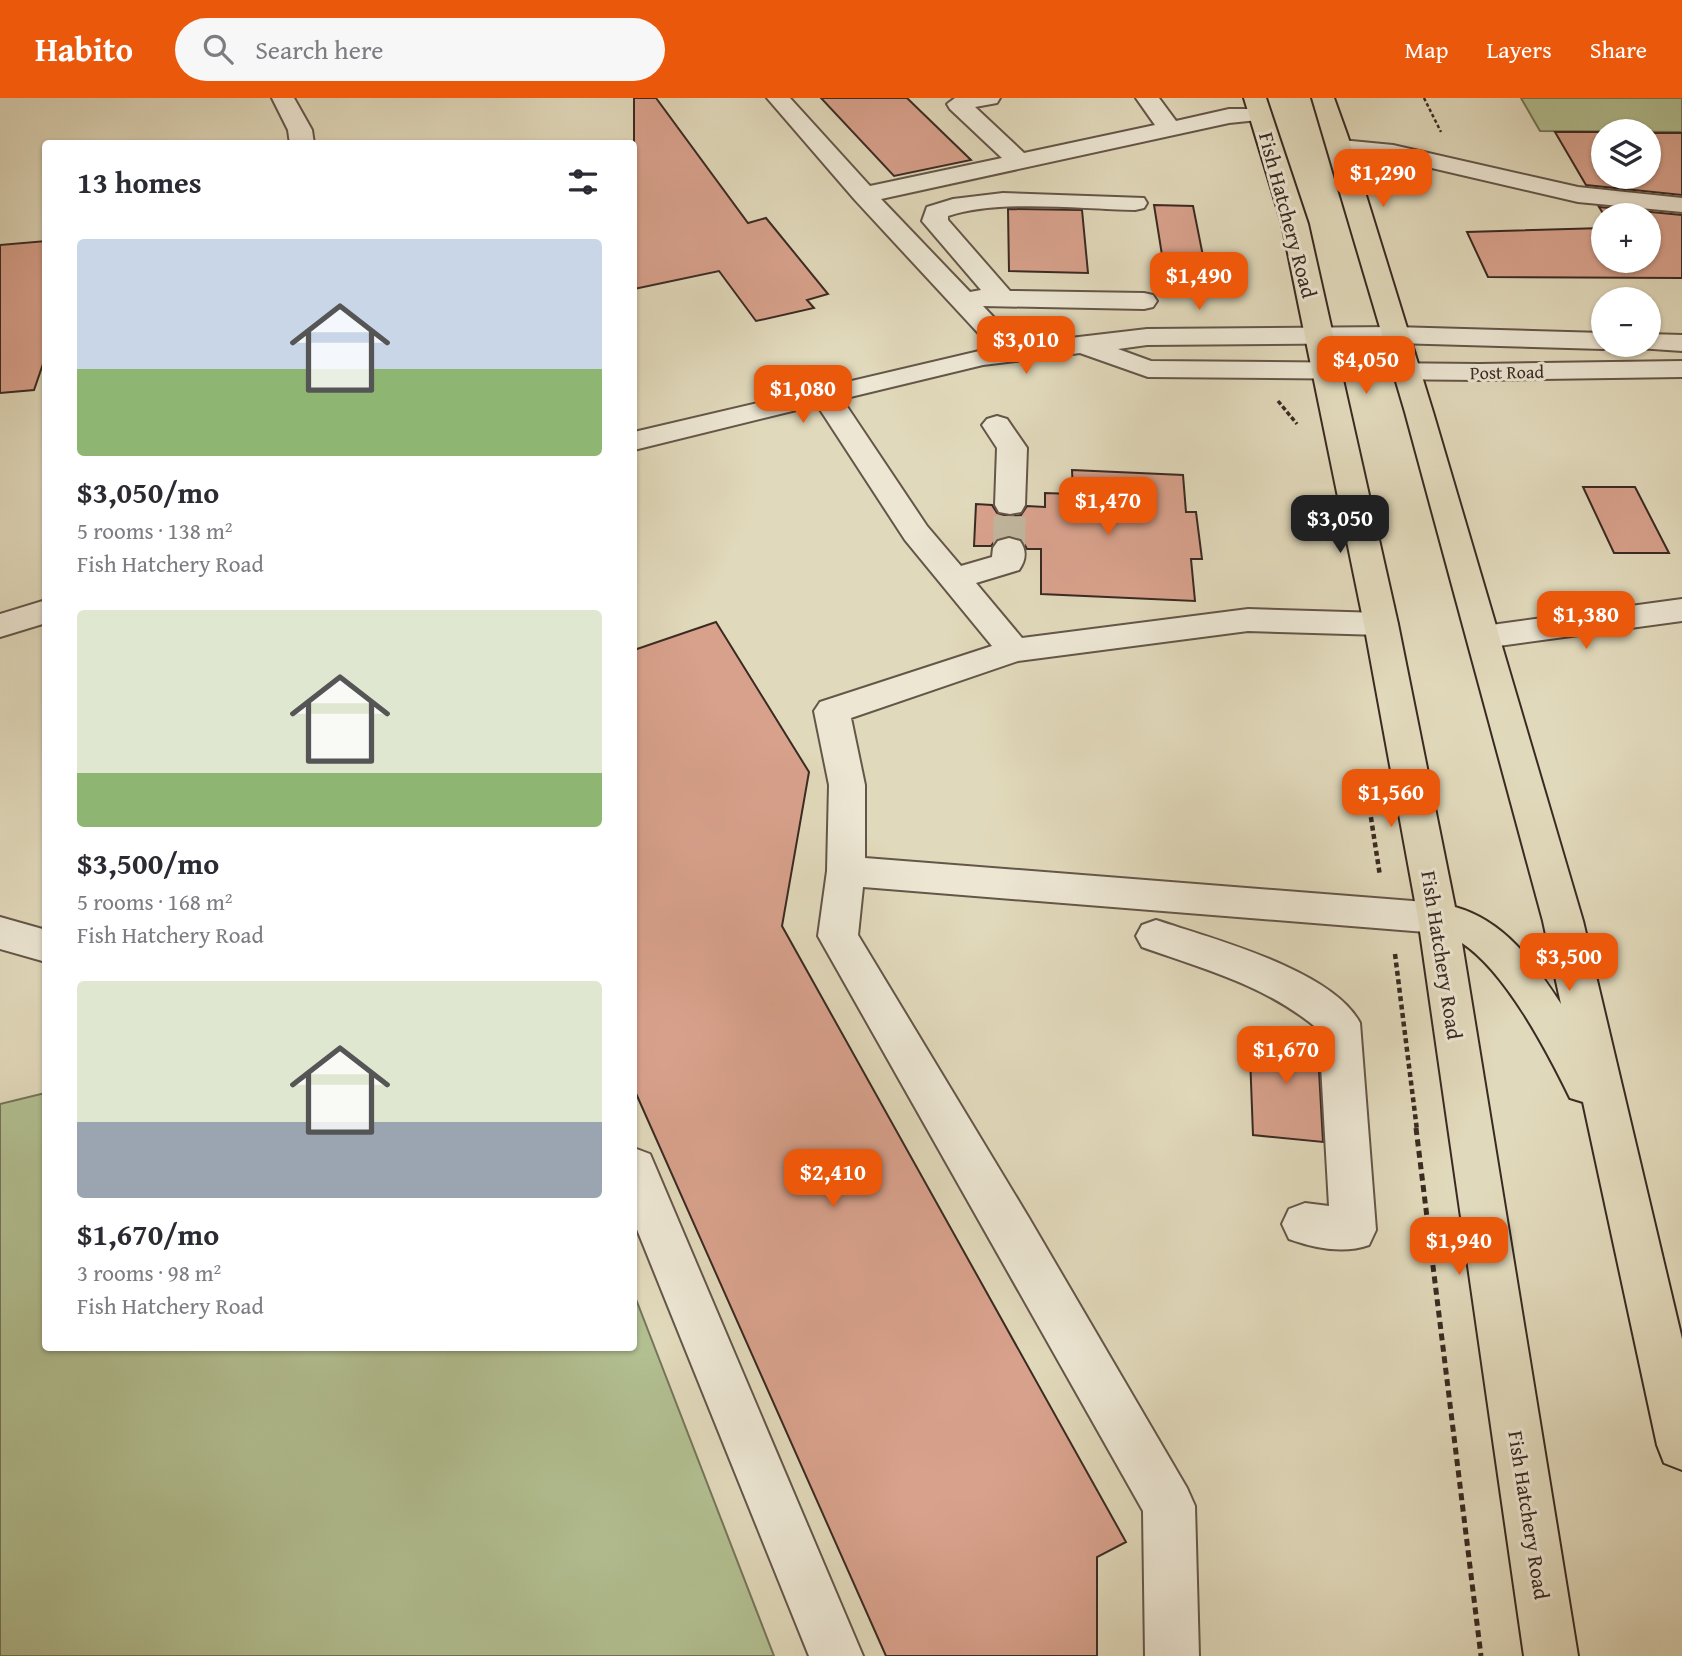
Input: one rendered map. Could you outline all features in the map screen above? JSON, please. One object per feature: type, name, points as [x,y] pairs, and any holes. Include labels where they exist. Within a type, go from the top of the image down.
[{"type":"main road","points":[[1323,98],[1341,146],[1394,335],[1419,412],[1563,920],[1682,1445]]},
{"type":"main road","name":"Fish Hatchery Road","points":[[1258,106],[1294,224],[1381,624],[1416,930],[1551,1656]]},
{"type":"main road","points":[[1416,930],[1466,926],[1511,968],[1531,993],[1572,1056],[1616,1154]]},
{"type":"street","points":[[283,98],[300,130],[301,140]]},
{"type":"street","points":[[778,98],[864,195],[1012,353]]},
{"type":"street","points":[[989,98],[958,104],[1019,161]]},
{"type":"street","points":[[1147,98],[1170,128]]},
{"type":"street","points":[[864,195],[1229,116],[1258,106]]},
{"type":"street","points":[[1341,146],[1373,147],[1518,183],[1632,202],[1682,205]]},
{"type":"street","points":[[1003,299],[935,221],[936,212],[954,206],[984,202],[1135,203]]},
{"type":"street","points":[[959,298],[1144,301]]},
{"type":"street","name":"Post Road","points":[[637,440],[824,394],[1012,353],[1147,337],[1394,335],[1591,341]]},
{"type":"street","points":[[1661,342],[1682,343]]},
{"type":"street","name":"Post Road","points":[[1084,346],[1148,369],[1682,369]]},
{"type":"street","points":[[824,394],[916,533],[1014,650]]},
{"type":"street","points":[[998,425],[1012,448],[1010,505]]},
{"type":"street","points":[[955,579],[1007,563],[1009,548]]},
{"type":"street","points":[[1484,637],[1682,610]]},
{"type":"street","points":[[0,626],[42,612]]},
{"type":"street","points":[[1172,1656],[1169,1506],[1007,1222],[838,936],[846,872],[847,785],[832,711],[1014,650],[1248,620],[1381,624]]},
{"type":"street","points":[[846,872],[1416,930]]},
{"type":"street","points":[[0,933],[42,945]]},
{"type":"street","points":[[1156,936],[1274,979],[1317,1002],[1339,1024],[1353,1230],[1305,1224]]},
{"type":"street","points":[[637,1175],[836,1656]]},
{"type":"path","points":[[1416,930],[1481,1656]]},
{"type":"green space","points":[[1521,98],[1682,98],[1682,132],[1661,132],[1661,119],[1591,119],[1591,131],[1540,131]]},
{"type":"green space","points":[[42,1094],[42,1351],[637,1351],[637,1302],[774,1656],[0,1656],[0,1104]]},
{"type":"building","points":[[634,98],[656,98],[748,223],[766,218],[828,294],[807,300],[814,308],[756,321],[719,271],[637,288],[637,140],[634,140]]},
{"type":"building","points":[[821,98],[907,98],[971,160],[894,176]]},
{"type":"building","points":[[1555,132],[1591,132],[1591,186],[1586,185]]},
{"type":"building","points":[[1661,133],[1682,133],[1682,195],[1624,189],[1661,189]]},
{"type":"building","points":[[1154,205],[1193,206],[1208,281],[1166,280]]},
{"type":"building","points":[[1008,209],[1082,210],[1088,273],[1009,271]]},
{"type":"building","points":[[1661,213],[1682,215],[1682,278],[1488,277],[1467,232],[1591,228],[1591,273],[1661,273]]},
{"type":"building","points":[[42,241],[42,367],[34,390],[0,393],[0,245]]},
{"type":"building","points":[[1072,470],[1183,475],[1186,512],[1196,512],[1202,559],[1191,559],[1195,601],[1041,594],[1041,549],[1027,549],[1022,540],[1010,535],[997,538],[991,546],[974,546],[976,504],[992,505],[997,513],[1010,517],[1021,515],[1027,506],[1045,507],[1045,493],[1073,494]]},
{"type":"building","points":[[1583,487],[1635,487],[1669,553],[1614,553]]},
{"type":"building","points":[[716,622],[809,772],[782,926],[1126,1542],[1097,1557],[1097,1656],[886,1656],[637,1096],[637,649]]},
{"type":"building","points":[[1249,1029],[1317,1036],[1323,1142],[1253,1135]]},
{"type":"tunnel","points":[[1009,548],[1010,505]]}]
